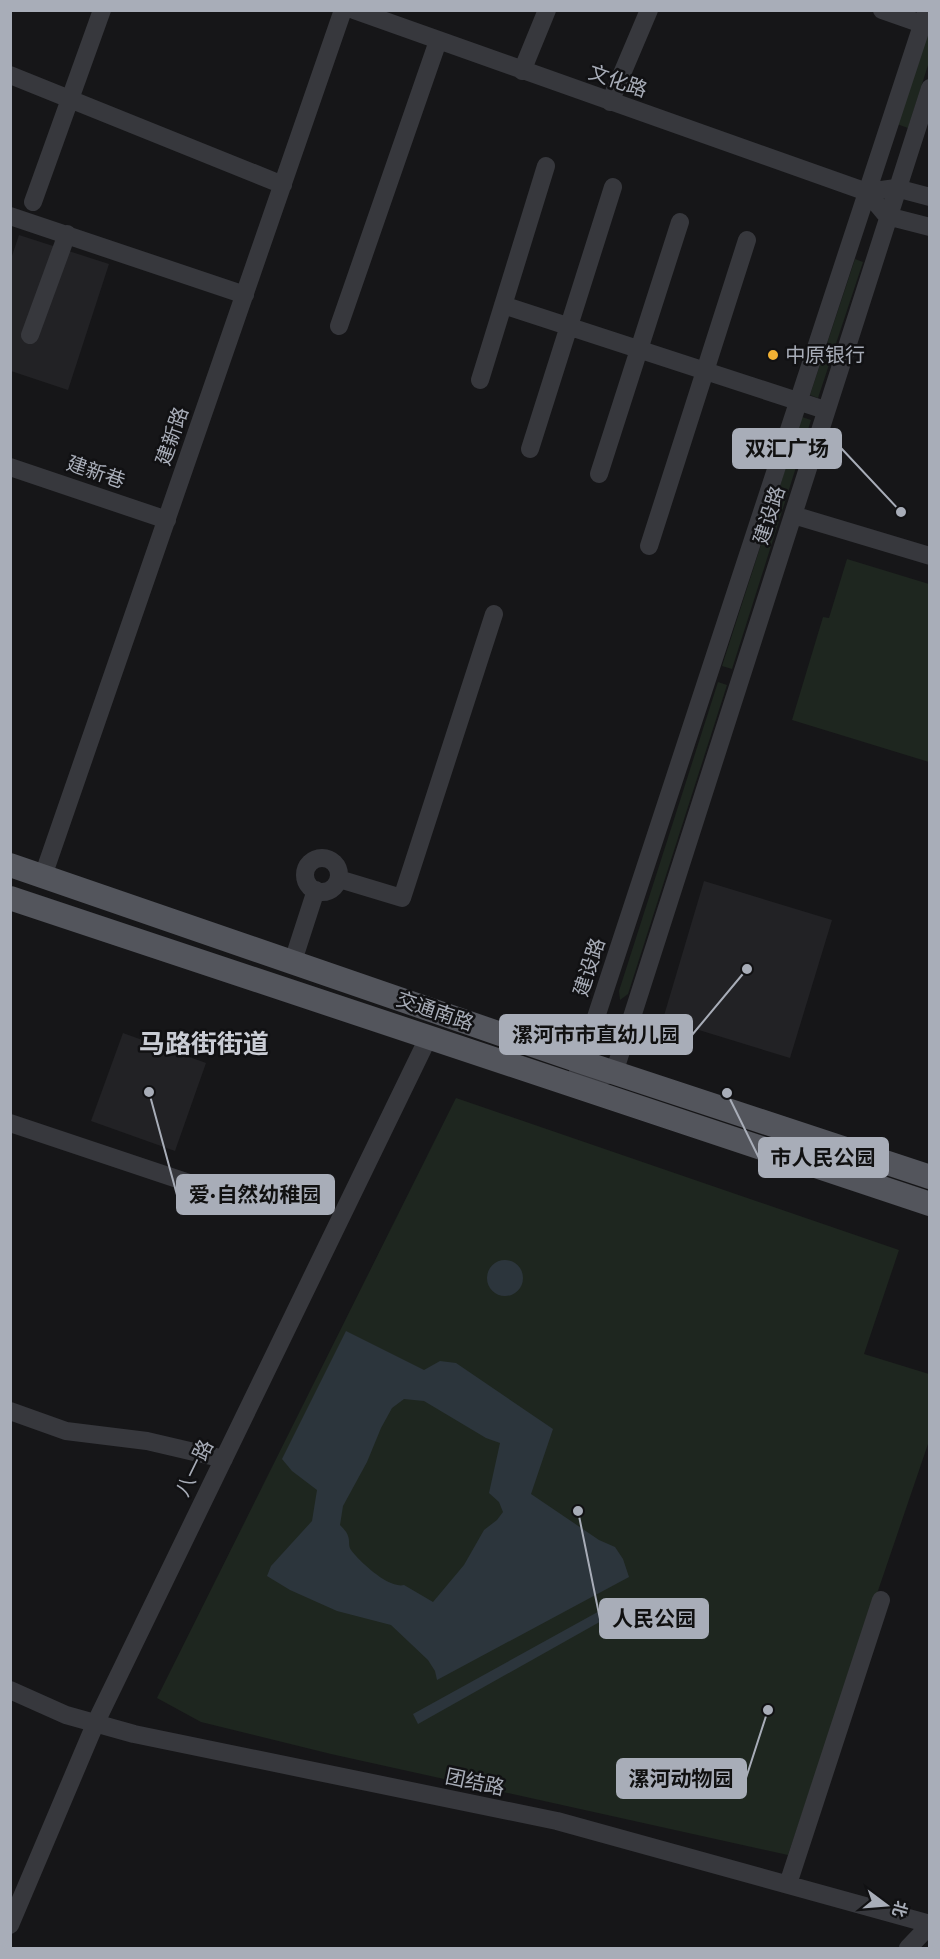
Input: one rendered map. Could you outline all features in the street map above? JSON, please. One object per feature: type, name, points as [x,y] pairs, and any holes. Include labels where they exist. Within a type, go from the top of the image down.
[{"type":"main road","name":"交通南路","points":[[10,865],[614,1073],[930,1177]]},
{"type":"main road","name":"交通南路","points":[[10,898],[930,1204]]},
{"type":"main road","points":[[284,989],[293,961]]},
{"type":"street","points":[[33,202],[102,10]]},
{"type":"street","name":"建新路","points":[[43,876],[343,10]]},
{"type":"street","name":"文化路","points":[[354,10],[867,192],[896,188],[930,197]]},
{"type":"street","points":[[522,71],[547,10]]},
{"type":"street","points":[[609,102],[649,10]]},
{"type":"street","points":[[882,10],[924,17]]},
{"type":"street","name":"建设路","points":[[574,1086],[924,17]]},
{"type":"street","points":[[339,326],[438,41]]},
{"type":"street","points":[[10,75],[283,185]]},
{"type":"street","name":"建设路","points":[[614,1073],[887,216],[930,88]]},
{"type":"street","points":[[480,380],[546,166]]},
{"type":"street","points":[[530,449],[613,187]]},
{"type":"street","points":[[867,192],[887,216],[930,227]]},
{"type":"street","points":[[10,216],[245,294]]},
{"type":"street","points":[[599,474],[680,222]]},
{"type":"street","points":[[30,335],[67,234]]},
{"type":"street","points":[[649,546],[747,240]]},
{"type":"street","points":[[503,305],[825,410]]},
{"type":"street","name":"建新巷","points":[[10,467],[166,520]]},
{"type":"street","points":[[793,515],[930,556]]},
{"type":"street","points":[[339,879],[402,898],[494,614]]},
{"type":"street","points":[[710,670],[740,681]]},
{"type":"street","points":[[325,858],[338,868],[339,879],[327,891],[316,890],[308,883],[307,868],[314,860],[325,858]]},
{"type":"street","points":[[293,961],[316,890]]},
{"type":"street","name":"八一路","points":[[10,1925],[96,1722],[429,1036]]},
{"type":"street","points":[[574,1086],[614,1073]]},
{"type":"street","points":[[10,1123],[246,1202]]},
{"type":"street","points":[[10,1411],[66,1431],[147,1441],[224,1459]]},
{"type":"street","points":[[788,1884],[881,1600]]},
{"type":"street","name":"团结路","points":[[10,1690],[66,1715],[146,1737],[557,1821],[930,1925]]},
{"type":"street","points":[[908,1948],[930,1925]]},
{"type":"shaded area","points":[[929,25],[929,62],[908,128],[897,124]]},
{"type":"shaded area","points":[[19,235],[109,264],[68,390],[11,371],[11,259]]},
{"type":"shaded area","points":[[855,259],[863,262],[818,398],[810,395]]},
{"type":"shaded area","points":[[802,417],[811,420],[732,669],[722,666]]},
{"type":"shaded area","points":[[847,559],[929,584],[929,762],[792,720],[823,617],[829,618]]},
{"type":"shaded area","points":[[718,682],[727,685],[628,994],[620,1000],[619,991]]},
{"type":"shaded area","points":[[704,881],[832,920],[790,1058],[663,1019]]},
{"type":"shaded area","points":[[123,1033],[206,1063],[175,1151],[91,1121]]},
{"type":"shaded area","points":[[456,1098],[899,1250],[864,1354],[929,1374],[929,1441],[788,1855],[331,1754],[201,1722],[157,1698]]},
{"type":"shaded area","points":[[505,1260],[518,1265],[523,1278],[518,1291],[505,1296],[492,1291],[487,1278],[492,1265]]},
{"type":"shaded area","points":[[346,1331],[424,1370],[440,1361],[456,1363],[553,1429],[531,1494],[599,1540],[615,1547],[623,1559],[629,1577],[437,1680],[435,1671],[428,1660],[391,1625],[337,1611],[290,1590],[267,1576],[271,1566],[312,1521],[317,1490],[292,1471],[282,1459]],"holes":[[[404,1399],[424,1401],[486,1438],[500,1443],[489,1493],[499,1502],[503,1512],[484,1530],[464,1565],[433,1602],[404,1585],[383,1579],[368,1567],[351,1550],[345,1530],[340,1525],[343,1506],[392,1408]]]},
{"type":"shaded area","points":[[623,1598],[628,1606],[418,1724],[413,1714]]},
{"type":"place","name":"中原银行","points":[[773,355]]},
{"type":"place","name":"双汇广场","points":[[901,512]]},
{"type":"place","name":"漯河市市直幼儿园","points":[[747,969]]},
{"type":"place","name":"爱·自然幼稚园","points":[[149,1092]]},
{"type":"place","name":"市人民公园","points":[[727,1093]]},
{"type":"place","name":"人民公园","points":[[578,1511]]},
{"type":"place","name":"漯河动物园","points":[[768,1710]]},
{"type":"district","name":"马路街街道","points":[[204,1044]]}]
